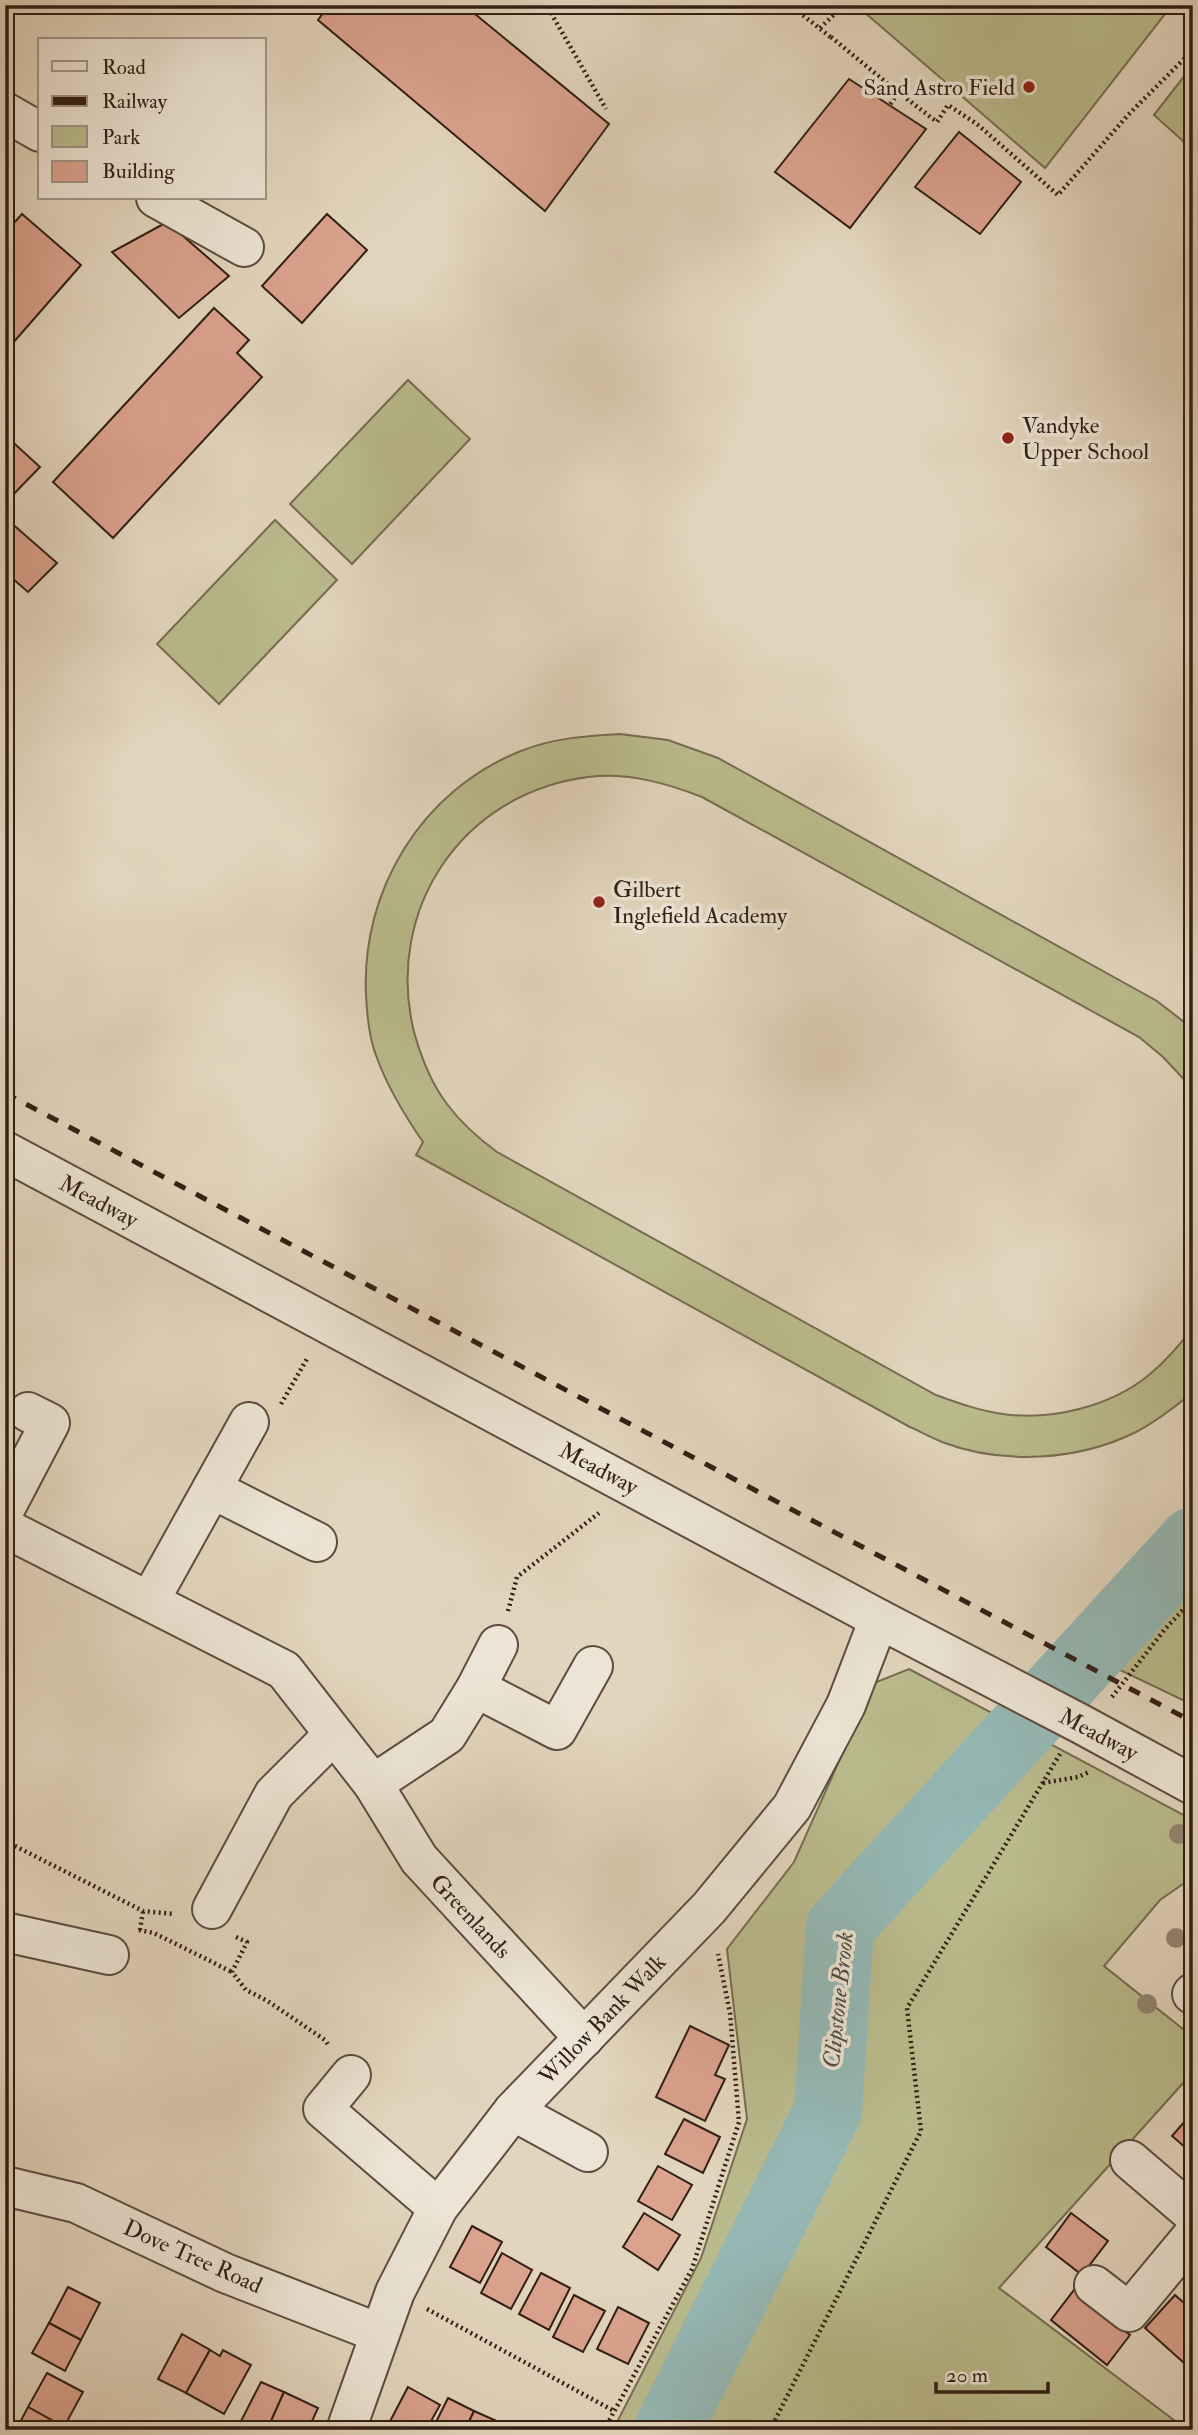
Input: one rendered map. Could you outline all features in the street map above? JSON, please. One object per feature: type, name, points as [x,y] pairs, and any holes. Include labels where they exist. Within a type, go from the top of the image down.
[{"type":"street","points":[[5,112],[38,131]]},
{"type":"street","points":[[160,200],[244,247]]},
{"type":"street","name":"Meadway","points":[[5,1151],[980,1672],[1086,1715],[1193,1785]]},
{"type":"street","points":[[9,1533],[50,1423],[28,1412]]},
{"type":"street","points":[[150,1600],[249,1422]]},
{"type":"street","points":[[212,1489],[317,1542]]},
{"type":"street","name":"Greenlands","points":[[9,1533],[150,1600],[284,1670],[373,1784],[419,1859],[584,2038]]},
{"type":"street","name":"Willow Bank Walk","points":[[346,2430],[395,2292],[438,2208],[513,2111],[709,1908],[792,1807],[846,1705],[879,1619]]},
{"type":"street","points":[[373,1784],[447,1735],[498,1645]]},
{"type":"street","points":[[476,1688],[557,1730],[593,1666]]},
{"type":"street","points":[[212,1909],[274,1794],[333,1735]]},
{"type":"street","points":[[5,1932],[109,1955]]},
{"type":"street","points":[[351,2075],[323,2109],[438,2208]]},
{"type":"street","points":[[513,2111],[588,2152]]},
{"type":"street","points":[[1130,2160],[1193,2214]]},
{"type":"street","name":"Dove Tree Road","points":[[5,2186],[76,2203],[225,2273],[379,2333]]},
{"type":"street","points":[[1094,2285],[1129,2312],[1193,2235]]},
{"type":"path","points":[[541,5],[551,13],[606,109]]},
{"type":"path","points":[[551,13],[567,5]]},
{"type":"path","points":[[790,5],[937,122],[948,105],[977,124],[1058,195],[1128,116],[1193,50]]},
{"type":"path","points":[[820,28],[844,5]]},
{"type":"path","points":[[890,105],[898,92]]},
{"type":"path","points":[[249,1422],[276,1413],[327,1322]]},
{"type":"path","points":[[498,1645],[517,1577],[633,1485]]},
{"type":"path","points":[[770,2430],[920,2131],[907,2008],[1086,1715],[1193,1599]]},
{"type":"path","points":[[5,1842],[143,1911],[195,1916],[212,1909],[220,1930],[247,1942],[232,1972]]},
{"type":"path","points":[[604,2430],[692,2269],[739,2122],[730,2013],[709,1908]]},
{"type":"path","points":[[140,1930],[143,1911]]},
{"type":"path","points":[[109,1955],[126,1926],[154,1933],[232,1972],[246,1990],[266,2000],[325,2040],[351,2075]]},
{"type":"path","points":[[395,2292],[614,2410]]},
{"type":"green space","name":"Sand Astro Field","points":[[856,5],[1172,5],[1045,168]]},
{"type":"green space","points":[[1193,65],[1193,150],[1154,115]]},
{"type":"green space","points":[[408,380],[470,439],[352,564],[290,504]]},
{"type":"green space","points":[[275,520],[337,580],[219,704],[157,644]]},
{"type":"green space","points":[[620,734],[668,740],[718,758],[1157,1001],[1193,1029],[1193,1089],[1163,1057],[1139,1037],[702,797],[646,780],[603,776],[543,788],[503,806],[470,833],[442,865],[423,902],[411,943],[408,987],[414,1032],[431,1079],[458,1118],[497,1152],[936,1395],[977,1409],[1022,1416],[1080,1409],[1134,1386],[1161,1364],[1193,1328],[1193,1392],[1166,1414],[1136,1432],[1113,1442],[1065,1454],[1014,1457],[965,1449],[942,1442],[908,1426],[416,1155],[423,1142],[386,1080],[374,1051],[368,1019],[367,956],[374,918],[387,882],[405,848],[427,818],[454,791],[486,768],[545,743]]},
{"type":"green space","points":[[1193,1556],[1193,1705],[1099,1660]]},
{"type":"green space","name":"Clipstone Brook","points":[[909,1669],[1020,1728],[839,1926],[826,2111],[666,2430],[613,2430],[701,2258],[747,2119],[727,1949],[794,1862],[874,1683]]},
{"type":"green space","name":"Clipstone Brook","points":[[1024,1730],[1193,1820],[1193,1877],[1160,1900],[1104,1966],[1193,2037],[1193,2072],[999,2288],[1183,2427],[1181,2430],[670,2430],[830,2112],[842,1928]]},
{"type":"building","points":[[329,5],[464,5],[609,124],[545,211],[318,20]]},
{"type":"building","points":[[849,79],[926,129],[850,228],[775,172]]},
{"type":"building","points":[[959,132],[1021,182],[980,234],[915,187]]},
{"type":"building","points":[[22,214],[81,265],[5,352],[5,233]]},
{"type":"building","points":[[327,214],[367,250],[302,323],[262,286]]},
{"type":"building","points":[[167,222],[229,276],[179,318],[112,252]]},
{"type":"building","points":[[214,308],[249,340],[237,353],[262,377],[113,538],[53,482]]},
{"type":"building","points":[[5,435],[40,467],[5,503]]},
{"type":"building","points":[[9,521],[57,563],[28,592],[5,572],[5,525]]},
{"type":"building","points":[[690,2026],[729,2045],[715,2075],[725,2079],[705,2121],[656,2097]]},
{"type":"building","points":[[1193,2112],[1193,2154],[1172,2136]]},
{"type":"building","points":[[684,2119],[720,2137],[703,2173],[665,2154]]},
{"type":"building","points":[[658,2166],[692,2185],[672,2220],[638,2201]]},
{"type":"building","points":[[644,2213],[680,2235],[658,2270],[623,2247]]},
{"type":"building","points":[[1071,2213],[1108,2241],[1082,2275],[1046,2247]]},
{"type":"building","points":[[472,2226],[502,2242],[480,2283],[450,2267]]},
{"type":"building","points":[[502,2253],[532,2270],[511,2309],[481,2293]]},
{"type":"building","points":[[541,2273],[570,2288],[549,2330],[519,2314]]},
{"type":"building","points":[[68,2287],[100,2303],[81,2340],[49,2323]]},
{"type":"building","points":[[1074,2290],[1130,2335],[1107,2365],[1051,2320]]},
{"type":"building","points":[[574,2295],[605,2311],[583,2352],[553,2337]]},
{"type":"building","points":[[1175,2295],[1193,2311],[1193,2371],[1145,2328]]},
{"type":"building","points":[[618,2307],[649,2323],[628,2364],[597,2349]]},
{"type":"building","points":[[49,2323],[81,2340],[65,2371],[32,2353]]},
{"type":"building","points":[[182,2334],[210,2350],[186,2393],[158,2379]]},
{"type":"building","points":[[210,2350],[220,2356],[223,2350],[251,2365],[224,2414],[186,2393]]},
{"type":"building","points":[[47,2373],[83,2392],[64,2427],[28,2407]]},
{"type":"building","points":[[261,2382],[284,2392],[267,2430],[246,2430],[247,2427],[240,2423]]},
{"type":"building","points":[[408,2387],[440,2405],[426,2430],[388,2430],[386,2429]]},
{"type":"building","points":[[284,2392],[318,2408],[308,2430],[267,2430]]},
{"type":"building","points":[[448,2398],[474,2411],[465,2430],[432,2430]]},
{"type":"building","points":[[28,2407],[64,2427],[62,2430],[16,2430]]},
{"type":"building","points":[[474,2411],[508,2426],[506,2430],[465,2430]]},
{"type":"waterway","name":"Clipstone Brook","points":[[668,2430],[828,2111],[840,1927],[1193,1541]]},
{"type":"railway","points":[[5,1093],[1193,1722]]},
{"type":"place","name":"Sand Astro Field","points":[[1029,87]]},
{"type":"place","name":"Vandyke Upper School","points":[[1008,438]]},
{"type":"place","name":"Gilbert Inglefield Academy","points":[[599,902]]}]
